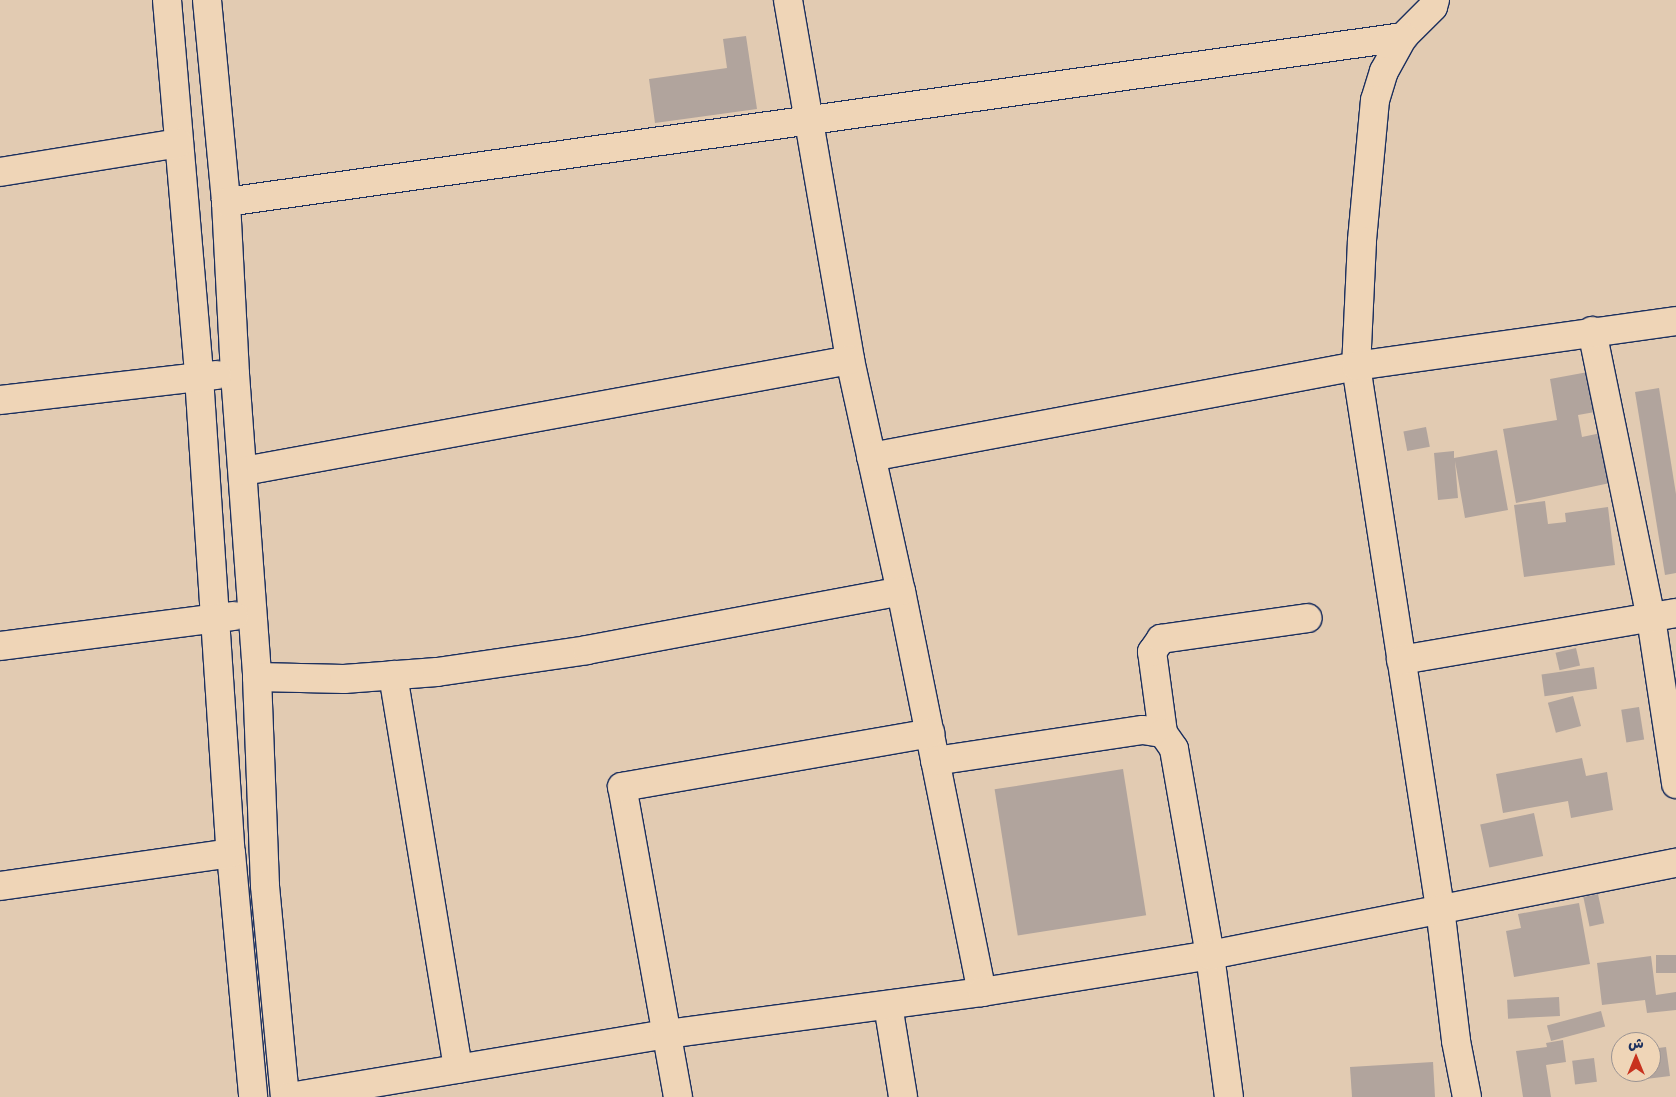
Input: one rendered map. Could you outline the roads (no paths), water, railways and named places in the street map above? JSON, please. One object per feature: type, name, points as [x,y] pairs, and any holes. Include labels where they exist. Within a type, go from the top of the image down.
[{"type":"street","points":[[168,0],[199,377],[231,853],[253,1097]]},
{"type":"street","points":[[207,0],[226,202],[235,374],[244,471],[257,677],[265,886],[285,1097]]},
{"type":"street","points":[[788,0],[850,360],[901,591],[982,992]]},
{"type":"street","points":[[1435,0],[1433,7],[1403,37],[1384,70],[1375,100],[1362,241],[1356,366],[1400,660],[1440,908],[1456,1041],[1467,1097]]},
{"type":"street","points":[[226,202],[1403,37]]},
{"type":"street","points":[[0,172],[179,143]]},
{"type":"street","points":[[871,456],[1356,366],[1592,331],[1676,321]]},
{"type":"street","points":[[1592,331],[1664,616],[1676,784]]},
{"type":"street","points":[[244,471],[850,360]]},
{"type":"street","points":[[0,400],[235,374]]},
{"type":"street","points":[[257,677],[393,676],[437,672],[586,650],[901,591]]},
{"type":"street","points":[[0,646],[253,613]]},
{"type":"street","points":[[1400,660],[1664,616]]},
{"type":"street","points":[[1229,1097],[1210,955],[1174,749],[1163,733],[1152,652],[1161,639],[1308,618]]},
{"type":"street","points":[[393,676],[458,1069]]},
{"type":"street","points":[[935,760],[1143,730],[1163,733]]},
{"type":"street","points":[[678,1097],[622,787],[930,733]]},
{"type":"street","points":[[0,886],[231,853]]},
{"type":"street","points":[[290,1097],[667,1034],[982,992],[1210,955],[1440,908],[1676,863]]},
{"type":"street","points":[[888,1005],[903,1097]]}]
